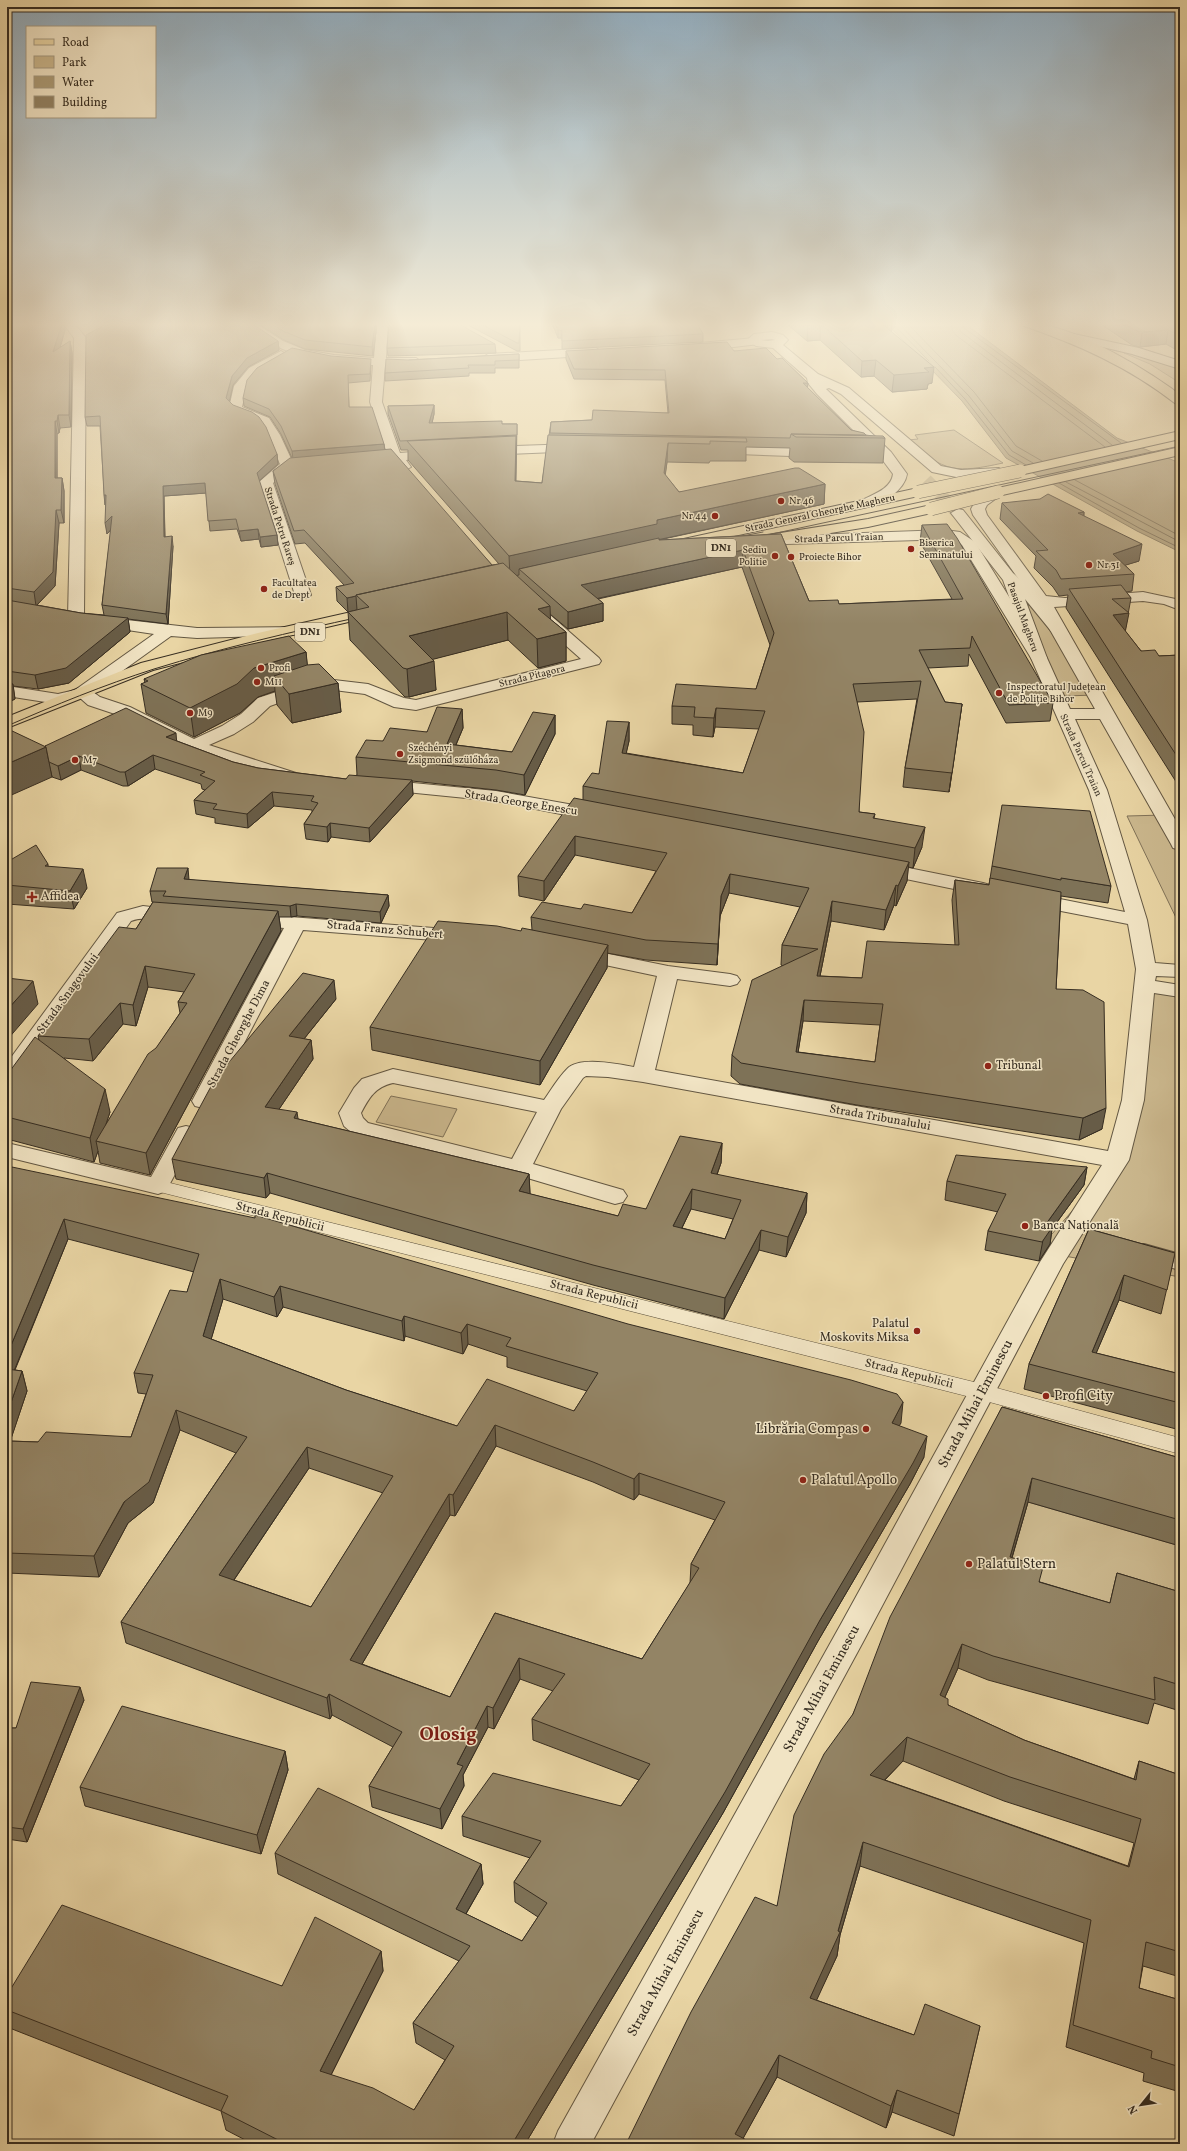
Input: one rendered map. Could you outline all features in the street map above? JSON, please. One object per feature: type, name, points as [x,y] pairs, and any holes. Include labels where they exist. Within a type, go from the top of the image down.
[{"type":"main road","points":[[1174,437],[1180,432]]},
{"type":"main road","name":"DN1","points":[[1020,470],[1174,437]]},
{"type":"main road","name":"Strada General Gheorghe Magheru","points":[[1020,470],[867,503],[672,552],[868,523],[1177,452]]},
{"type":"main road","name":"DN1","points":[[7,723],[109,682],[117,677],[167,661],[238,642],[393,611],[262,643],[131,680],[109,682]]},
{"type":"street","points":[[76,618],[83,423]]},
{"type":"street","points":[[266,423],[287,465],[303,464]]},
{"type":"street","points":[[384,423],[395,456],[411,474]]},
{"type":"street","points":[[854,423],[886,455],[898,469],[900,474],[899,482],[893,489],[867,503]]},
{"type":"street","points":[[865,423],[909,464]]},
{"type":"street","points":[[883,423],[937,469],[948,473],[971,475],[1020,470]]},
{"type":"street","points":[[472,452],[586,448]]},
{"type":"street","points":[[704,450],[835,454]]},
{"type":"street","points":[[357,459],[449,453]]},
{"type":"street","points":[[866,455],[886,455]]},
{"type":"street","name":"Strada Petru Rareș","points":[[287,465],[266,482],[303,595]]},
{"type":"street","points":[[998,492],[981,503],[978,509],[980,515],[1053,616],[1057,628],[1180,844]]},
{"type":"street","name":"Pasajul Magheru","points":[[958,514],[1008,576],[1029,595],[1057,628]]},
{"type":"street","name":"Strada Parcul Traian","points":[[753,541],[938,534],[955,535],[968,542],[1039,658],[1098,790],[1137,920],[1146,978],[1133,1100],[1117,1160],[1082,1236]]},
{"type":"street","name":"Pasajul Magheru","points":[[1008,576],[1039,658]]},
{"type":"street","points":[[1040,599],[1060,603],[1148,596],[1180,590]]},
{"type":"street","points":[[1148,596],[1164,598],[1180,605]]},
{"type":"street","name":"Strada Pitagora","points":[[194,746],[228,730],[247,718],[264,702],[307,687],[334,685],[368,690],[400,703],[416,705],[593,661],[530,605]]},
{"type":"street","points":[[61,616],[168,631],[197,633],[293,630]]},
{"type":"street","points":[[7,691],[58,699],[78,694],[168,631]]},
{"type":"street","points":[[78,694],[124,711],[194,746],[286,776],[309,778]]},
{"type":"street","points":[[1061,710],[1103,709]]},
{"type":"street","name":"Strada George Enescu","points":[[364,784],[496,796],[611,817]]},
{"type":"street","points":[[865,866],[1137,920]]},
{"type":"street","name":"Strada Snagovului","points":[[7,1078],[124,917],[132,913],[197,916]]},
{"type":"street","name":"Strada Franz Schubert","points":[[235,919],[476,938]]},
{"type":"street","name":"Strada Gheorghe Dima","points":[[158,1186],[297,923]]},
{"type":"street","points":[[560,951],[668,972],[730,980]]},
{"type":"street","points":[[1146,978],[1180,971]]},
{"type":"street","points":[[643,1075],[668,972]]},
{"type":"street","points":[[1146,978],[1180,991]]},
{"type":"street","name":"Strada Tribunalului","points":[[550,1108],[575,1073],[580,1070],[591,1069],[643,1075],[1117,1160]]},
{"type":"street","points":[[519,1168],[550,1108],[393,1076],[378,1079],[366,1086],[350,1113],[352,1121],[360,1128],[519,1168],[614,1196]]},
{"type":"street","name":"Strada Republicii","points":[[7,1150],[158,1186],[982,1392],[1180,1446]]},
{"type":"street","name":"Strada Mihai Eminescu","points":[[571,2144],[852,1634],[1052,1262],[1082,1236]]},
{"type":"street","points":[[1122,1246],[1180,1262]]},
{"type":"green space","points":[[954,430],[1003,463],[974,468],[952,468],[932,459],[908,440],[918,439],[915,435]]},
{"type":"green space","points":[[1037,605],[1096,695],[1064,696],[1019,606]]},
{"type":"green space","points":[[1164,815],[1180,844],[1180,926],[1127,816]]},
{"type":"green space","points":[[1146,986],[1180,991],[1180,1277],[1037,1251],[1117,1160]]},
{"type":"green space","points":[[391,1096],[457,1109],[443,1137],[376,1122]]},
{"type":"green space","points":[[1028,1502],[1180,1546],[1180,1625],[1104,1627],[1005,1581]]},
{"type":"water","points":[[979,423],[1098,423],[1117,438],[1180,463],[1180,552],[1137,531],[1006,458]]},
{"type":"building","points":[[7,423],[55,423],[55,478],[62,478],[61,510],[56,510],[53,572],[34,592],[7,588]]},
{"type":"building","points":[[100,423],[263,423],[277,454],[257,473],[277,535],[260,537],[258,529],[239,531],[236,519],[208,521],[205,483],[163,486],[164,537],[172,536],[166,614],[102,605],[112,516],[105,523],[106,495],[104,495]]},
{"type":"building","points":[[279,423],[377,423],[384,444],[292,451]]},
{"type":"building","points":[[394,423],[517,424],[517,435],[400,441]]},
{"type":"building","points":[[551,423],[844,423],[851,430],[864,433],[866,435],[791,434],[790,438],[550,433]]},
{"type":"building","points":[[791,434],[883,436],[885,438],[796,437]]},
{"type":"building","points":[[548,435],[746,438],[747,442],[710,441],[710,444],[668,443],[664,473],[679,492],[795,468],[799,468],[825,484],[657,520],[657,524],[509,556],[407,441],[516,436],[515,481],[542,483]]},
{"type":"building","points":[[391,449],[492,565],[347,598],[336,587],[354,583],[304,530],[294,531],[273,471],[290,458]]},
{"type":"building","points":[[1048,494],[1084,512],[1078,513],[1142,544],[1113,554],[1134,574],[1061,579],[1056,570],[1036,551],[1048,550],[1002,503],[1040,499]]},
{"type":"building","points":[[947,524],[957,538],[1053,703],[1009,705],[972,636],[970,648],[919,650],[945,702],[962,704],[952,773],[905,768],[921,681],[853,684],[864,732],[859,812],[875,814],[873,818],[925,827],[915,848],[583,786],[592,773],[599,774],[607,721],[629,722],[622,753],[743,773],[765,711],[716,708],[714,718],[694,717],[695,707],[672,706],[676,684],[756,689],[774,633],[743,550],[581,585],[603,603],[568,612],[519,569],[659,538],[659,540],[781,534],[809,601],[838,600],[839,604],[963,599],[922,525]]},
{"type":"building","points":[[503,563],[550,606],[538,609],[566,632],[537,639],[507,612],[409,636],[434,661],[407,669],[403,668],[348,612],[369,607],[356,595]]},
{"type":"building","points":[[1121,585],[1131,598],[1112,599],[1129,613],[1113,615],[1141,651],[1155,650],[1159,656],[1180,655],[1180,761],[1069,589]]},
{"type":"building","points":[[7,600],[81,613],[128,618],[66,668],[35,675],[7,671]]},
{"type":"building","points":[[289,636],[306,652],[254,668],[237,684],[190,708],[141,684],[148,681],[144,679],[201,655]]},
{"type":"building","points":[[319,664],[338,683],[289,694],[274,676],[307,665]]},
{"type":"building","points":[[7,683],[13,684],[7,687]]},
{"type":"building","points":[[437,707],[462,709],[447,744],[512,752],[533,712],[555,715],[524,775],[496,770],[356,757],[366,740],[383,741],[390,728],[427,732]]},
{"type":"building","points":[[126,708],[176,733],[166,737],[233,762],[258,768],[346,779],[349,775],[412,780],[369,828],[330,823],[327,827],[304,824],[318,803],[311,801],[314,796],[272,792],[247,814],[213,809],[217,804],[194,800],[215,781],[200,775],[205,772],[153,755],[125,772],[120,772],[79,756],[58,766],[49,762],[45,746]]},
{"type":"building","points":[[8,729],[46,747],[7,764]]},
{"type":"building","points":[[574,798],[909,862],[898,886],[896,885],[886,910],[832,901],[817,976],[862,978],[867,941],[959,945],[955,880],[989,885],[990,878],[1061,892],[1056,989],[1083,990],[1104,1002],[1106,1108],[1083,1118],[741,1063],[732,1055],[752,980],[818,949],[782,945],[809,888],[730,874],[721,896],[718,944],[646,940],[531,917],[542,902],[581,909],[584,904],[632,913],[667,853],[575,836],[544,881],[518,876]],"holes":[[[804,1000],[883,1004],[875,1062],[796,1052]]]},
{"type":"building","points":[[1002,805],[1090,811],[1111,886],[1061,878],[1061,880],[992,866]]},
{"type":"building","points":[[36,845],[48,864],[45,866],[83,869],[70,891],[7,885],[7,862]]},
{"type":"building","points":[[157,868],[188,868],[184,879],[388,895],[380,912],[296,904],[290,906],[163,896],[166,891],[150,891]]},
{"type":"building","points":[[153,902],[278,911],[146,1153],[96,1141],[148,1054],[156,1048],[187,1003],[178,1002],[195,974],[145,966],[133,1005],[120,1003],[89,1039],[38,1036],[119,927],[136,929]]},
{"type":"building","points":[[438,921],[497,926],[521,931],[522,928],[608,945],[540,1061],[370,1027]]},
{"type":"building","points":[[303,973],[334,980],[289,1036],[311,1040],[265,1107],[297,1112],[294,1118],[529,1174],[519,1191],[618,1216],[623,1204],[646,1209],[680,1136],[722,1143],[711,1173],[807,1193],[788,1237],[761,1230],[725,1298],[593,1265],[267,1173],[264,1178],[172,1159],[215,1079]],"holes":[[[692,1189],[741,1200],[725,1239],[673,1226]]]},
{"type":"building","points":[[7,978],[33,981],[7,1010]]},
{"type":"building","points":[[35,1037],[105,1089],[90,1138],[7,1117],[7,1075]]},
{"type":"building","name":"Banca Națională","points":[[956,1155],[1087,1167],[1046,1224],[1053,1226],[1042,1242],[988,1231],[1006,1194],[947,1181]]},
{"type":"building","points":[[12,1167],[255,1218],[255,1215],[628,1324],[851,1380],[897,1394],[903,1402],[892,1423],[927,1436],[913,1463],[820,1620],[725,1792],[512,2144],[286,2144],[221,2111],[228,2096],[7,2010],[7,1995],[62,1905],[282,1986],[315,1917],[381,1951],[320,2071],[373,2088],[414,2110],[454,2046],[413,2023],[470,1946],[275,1853],[318,1788],[481,1864],[456,1909],[522,1941],[547,1903],[514,1882],[541,1841],[462,1816],[493,1773],[621,1806],[650,1764],[532,1719],[565,1674],[519,1658],[493,1708],[487,1706],[457,1764],[463,1766],[440,1809],[369,1786],[402,1732],[329,1694],[327,1698],[121,1622],[247,1437],[176,1410],[149,1482],[124,1502],[94,1556],[7,1553],[7,1441],[38,1442],[46,1432],[131,1437],[153,1375],[134,1373],[170,1290],[187,1292],[199,1254],[64,1219],[7,1355],[7,1179]],"holes":[[[220,1279],[274,1297],[280,1286],[402,1321],[404,1316],[461,1333],[467,1324],[511,1338],[506,1346],[598,1373],[574,1411],[487,1379],[457,1426],[346,1390],[203,1336]],[[495,1425],[634,1479],[639,1473],[725,1502],[691,1564],[699,1568],[642,1659],[495,1613],[450,1697],[350,1660],[449,1494],[453,1495]],[[307,1447],[393,1476],[311,1607],[219,1575]]]},
{"type":"building","points":[[1089,1229],[1175,1253],[1167,1290],[1124,1275],[1092,1352],[1180,1374],[1180,1403],[1029,1364]]},
{"type":"building","points":[[7,1369],[22,1371],[7,1414]]},
{"type":"building","points":[[1002,1407],[1180,1458],[1180,1520],[1032,1478],[1010,1557],[1043,1567],[1039,1582],[1110,1603],[1117,1573],[1180,1592],[1180,1685],[1154,1677],[1155,1700],[993,1656],[962,1644],[940,1695],[948,1699],[948,1705],[1024,1740],[1136,1780],[1139,1761],[1180,1775],[1180,1952],[1146,1942],[1139,1988],[1180,2000],[1180,2067],[1151,2058],[1152,2051],[1073,2025],[1091,1920],[863,1842],[838,1931],[840,1932],[810,1998],[914,2035],[925,2004],[980,2026],[959,2114],[897,2090],[891,2106],[779,2055],[735,2134],[754,2144],[626,2144],[691,2012],[755,1897],[777,1906],[794,1815],[824,1754],[853,1714],[890,1617]],"holes":[[[907,1737],[1010,1777],[1141,1819],[1129,1867],[870,1775]]]},
{"type":"building","points":[[31,1682],[80,1687],[23,1829],[7,1827],[7,1728],[16,1728]]},
{"type":"building","points":[[122,1706],[285,1751],[257,1835],[80,1787]]},
{"type":"tunnel","points":[[926,480],[958,513]]},
{"type":"tram line","points":[[758,537],[1180,446]]},
{"type":"tram line","points":[[732,538],[763,532]]},
{"type":"tram line","points":[[7,726],[43,710],[154,669],[205,654],[308,628],[360,617]]},
{"type":"place","name":"Nr 46","points":[[781,501]]},
{"type":"place","name":"Nr 44","points":[[715,516]]},
{"type":"place","name":"Biserica Seminatului","points":[[911,549]]},
{"type":"place","name":"Sediu Politie","points":[[775,556]]},
{"type":"place","name":"Proiecte Bihor","points":[[791,557]]},
{"type":"place","name":"Nr 31","points":[[1089,565]]},
{"type":"place","name":"Facultatea de Drept","points":[[264,589]]},
{"type":"place","name":"Profi","points":[[261,668]]},
{"type":"place","name":"M11","points":[[257,682]]},
{"type":"place","name":"Inspectoratul Județean de Poliție Bihor","points":[[999,693]]},
{"type":"place","name":"M9","points":[[190,713]]},
{"type":"place","name":"Széchényi Zsigmond szülőháza","points":[[400,754]]},
{"type":"place","name":"M7","points":[[75,760]]},
{"type":"place","name":"Affidea","points":[[32,897]]},
{"type":"place","name":"Tribunal","points":[[988,1066]]},
{"type":"place","name":"Banca Națională","points":[[1025,1226]]},
{"type":"place","name":"Palatul Moskovits Miksa","points":[[917,1331]]},
{"type":"place","name":"Profi City","points":[[1046,1396]]},
{"type":"place","name":"Librăria Compas","points":[[866,1429]]},
{"type":"place","name":"Palatul Apollo","points":[[803,1480]]},
{"type":"place","name":"Palatul Stern","points":[[969,1564]]},
{"type":"district","name":"Olosig","points":[[448,1735]]}]
